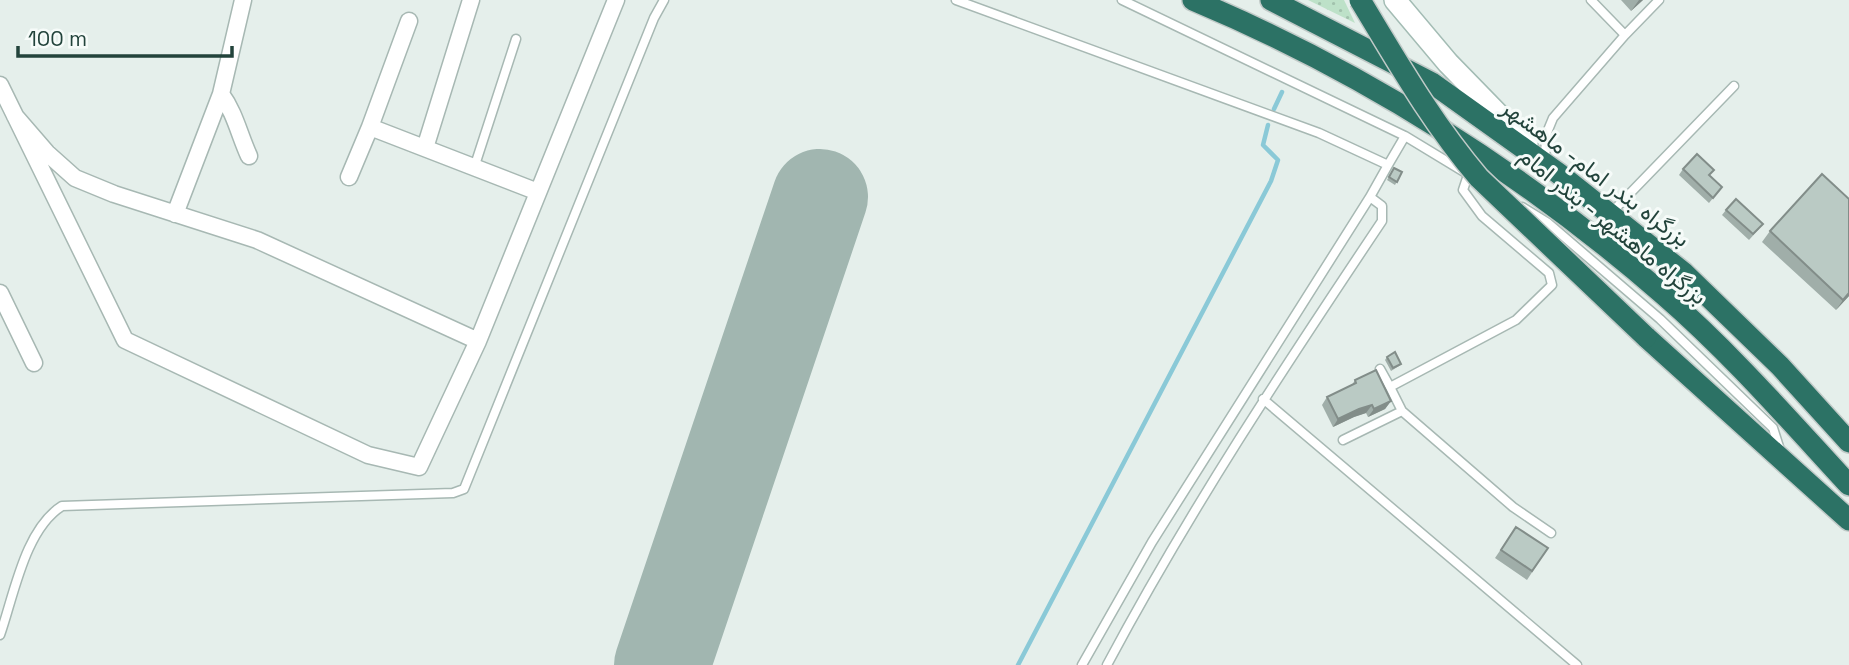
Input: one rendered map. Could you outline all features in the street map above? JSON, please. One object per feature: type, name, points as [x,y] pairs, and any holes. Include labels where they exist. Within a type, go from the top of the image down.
[{"type":"highway","name":"بزرگراه ماهشهر - بندر امام","points":[[1193,0],[1243,21],[1414,113],[1542,197],[1664,295],[1758,386],[1849,485]]},
{"type":"highway","name":"بزرگراه بندر امام- ماهشهر","points":[[1271,0],[1432,83],[1545,164],[1684,273],[1780,366],[1849,442]]},
{"type":"highway","points":[[1360,0],[1436,124],[1464,160],[1646,337],[1849,520]]},
{"type":"main road","points":[[1395,0],[1448,64],[1545,164]]},
{"type":"street","points":[[175,214],[221,94],[243,0]]},
{"type":"street","points":[[425,148],[471,0]]},
{"type":"street","points":[[0,85],[7,120],[125,340],[368,455],[419,467],[478,341],[616,0]]},
{"type":"street","points":[[349,177],[409,21]]},
{"type":"street","points":[[221,94],[234,111],[236,129],[249,156]]},
{"type":"street","points":[[7,120],[75,178],[257,240],[478,341]]},
{"type":"street","points":[[370,127],[538,192]]},
{"type":"street","points":[[0,293],[34,363]]},
{"type":"lane","points":[[0,635],[35,532],[49,514],[62,506],[77,503],[453,493],[464,489],[654,18],[664,0]]},
{"type":"lane","points":[[956,0],[1319,133],[1388,165]]},
{"type":"lane","points":[[1122,0],[1405,136],[1548,223],[1660,319],[1773,428],[1783,461]]},
{"type":"lane","points":[[1591,0],[1625,35]]},
{"type":"lane","points":[[1545,164],[1546,135],[1553,118],[1659,0]]},
{"type":"lane","points":[[474,168],[516,39]]},
{"type":"lane","points":[[1610,214],[1734,86]]},
{"type":"lane","points":[[1082,665],[1159,531],[1374,200],[1388,165],[1405,136]]},
{"type":"lane","points":[[1390,387],[1516,320],[1552,285],[1549,274],[1482,216],[1462,190],[1468,174]]},
{"type":"lane","points":[[1107,665],[1157,570],[1263,398],[1382,220],[1384,211],[1374,200]]},
{"type":"lane","points":[[1380,369],[1402,411],[1513,507],[1551,533]]},
{"type":"lane","points":[[1263,398],[1577,665]]},
{"type":"lane","points":[[1343,440],[1402,411]]},
{"type":"green space","points":[[1308,0],[1344,0],[1355,23]]},
{"type":"building","points":[[1697,154],[1714,170],[1709,175],[1722,187],[1713,198],[1683,169]]},
{"type":"building","points":[[1394,168],[1402,172],[1397,182],[1389,177]]},
{"type":"building","points":[[1822,174],[1849,199],[1849,293],[1843,300],[1770,231]]},
{"type":"building","points":[[1736,199],[1763,224],[1753,234],[1726,210]]},
{"type":"building","points":[[1395,352],[1401,364],[1393,368],[1387,357]]},
{"type":"building","points":[[1376,370],[1391,401],[1374,409],[1372,405],[1359,409],[1338,419],[1327,397]]},
{"type":"building","points":[[1516,527],[1548,548],[1532,571],[1501,550]]},
{"type":"waterway","points":[[1274,109],[1282,92]]},
{"type":"waterway","points":[[1018,665],[1271,181],[1278,160],[1263,145],[1268,125]]},
{"type":"runway","points":[[662,665],[820,197]]}]
